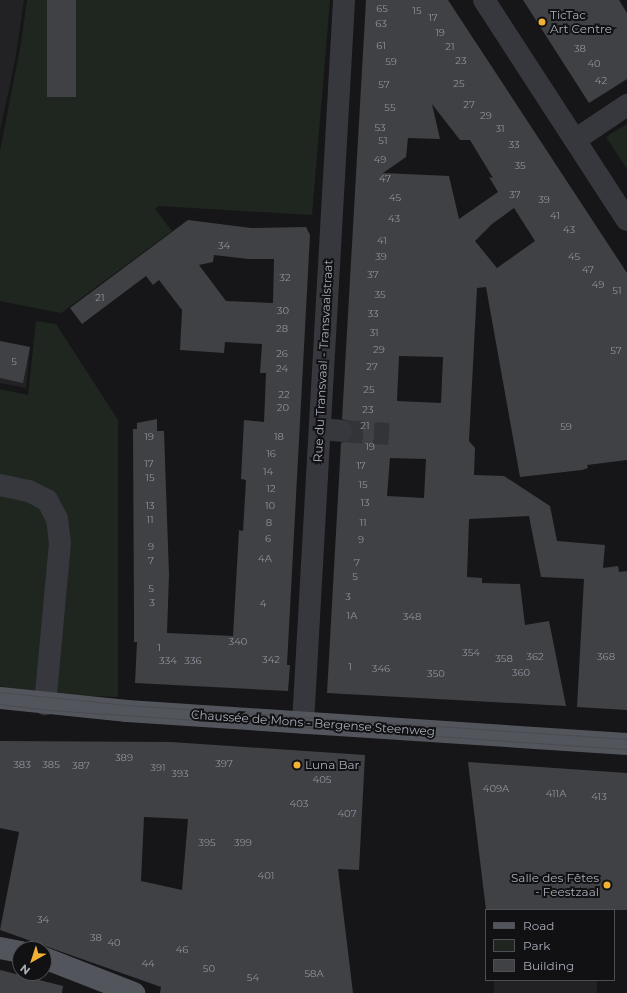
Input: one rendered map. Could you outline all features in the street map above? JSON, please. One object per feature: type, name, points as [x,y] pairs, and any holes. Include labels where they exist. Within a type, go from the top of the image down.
[{"type":"main road","name":"Chaussée de Mons - Bergense Steenweg","points":[[0,698],[45,704],[627,744]]},
{"type":"main road","points":[[0,948],[12,950]]},
{"type":"main road","points":[[52,961],[134,993]]},
{"type":"street","name":"Rue du Transvaal - Transvaalstraat","points":[[303,722],[344,0]]},
{"type":"street","points":[[484,0],[627,220]]},
{"type":"street","points":[[574,140],[627,105]]},
{"type":"street","points":[[320,429],[341,431]]},
{"type":"street","points":[[0,484],[29,491],[48,500],[57,520],[60,543],[45,704]]},
{"type":"shaded area","points":[[0,0],[24,0],[15,61],[0,131]]},
{"type":"shaded area","points":[[0,341],[30,347],[26,388],[0,383]]},
{"type":"shaded area","points":[[494,981],[597,981],[597,993],[494,993]]},
{"type":"green space","points":[[27,0],[330,0],[312,215],[158,206],[155,209],[172,231],[61,313],[0,301],[0,151],[21,43]]},
{"type":"green space","points":[[627,124],[627,169],[606,137]]},
{"type":"green space","points":[[36,321],[56,324],[118,420],[118,697],[26,693],[0,686],[0,389],[28,395]]},
{"type":"building","points":[[47,0],[76,0],[76,97],[47,97]]},
{"type":"building","points":[[366,0],[448,0],[627,273],[627,460],[587,465],[588,468],[582,470],[520,477],[486,287],[477,288],[469,441],[475,448],[474,475],[504,476],[550,506],[557,541],[605,545],[603,568],[618,566],[619,572],[627,571],[627,710],[577,707],[584,579],[541,577],[529,516],[469,519],[467,577],[482,578],[482,583],[520,584],[525,625],[549,621],[566,706],[327,693],[341,443],[351,439],[353,432],[349,421],[342,419]],"holes":[[[432,104],[460,140],[470,140],[493,178],[489,177],[498,192],[459,219],[449,176],[383,173],[406,157],[408,138],[440,139]],[[514,208],[535,241],[497,268],[475,241],[492,224]],[[399,356],[443,357],[441,403],[397,401]],[[390,458],[426,459],[424,498],[387,496]]]},
{"type":"building","points":[[523,0],[619,0],[627,13],[627,79],[589,103]]},
{"type":"building","points":[[188,220],[251,228],[306,227],[310,235],[287,665],[290,665],[288,691],[135,683],[137,642],[134,642],[133,429],[137,429],[137,423],[157,419],[157,431],[164,431],[169,575],[167,633],[233,636],[239,530],[243,531],[246,480],[241,479],[244,420],[264,422],[266,373],[260,373],[262,344],[225,342],[224,353],[180,350],[182,310],[159,280],[153,285],[146,276],[82,324],[70,308]],"holes":[[[214,255],[248,259],[274,259],[273,303],[226,301],[199,265],[213,262]]]},
{"type":"building","points":[[0,341],[30,347],[23,383],[0,378]]},
{"type":"building","points":[[0,741],[171,742],[365,755],[359,870],[338,869],[353,993],[160,993],[161,987],[52,948],[52,941],[31,941],[0,930],[19,832],[0,828]],"holes":[[[144,817],[188,819],[182,890],[141,881]]]},
{"type":"building","points":[[468,762],[627,773],[627,910],[486,909]]},
{"type":"building","points":[[0,970],[12,973],[12,981],[43,981],[63,986],[62,993],[0,993]]},
{"type":"tunnel","points":[[341,431],[389,434]]},
{"type":"tram line","points":[[0,692],[127,705],[627,739]]},
{"type":"tram line","points":[[0,704],[49,710],[627,749]]},
{"type":"place","name":"TicTac Art Centre","points":[[542,22]]},
{"type":"place","name":"Luna Bar","points":[[297,765]]},
{"type":"place","name":"Salle des Fêtes - Feestzaal","points":[[607,885]]}]
